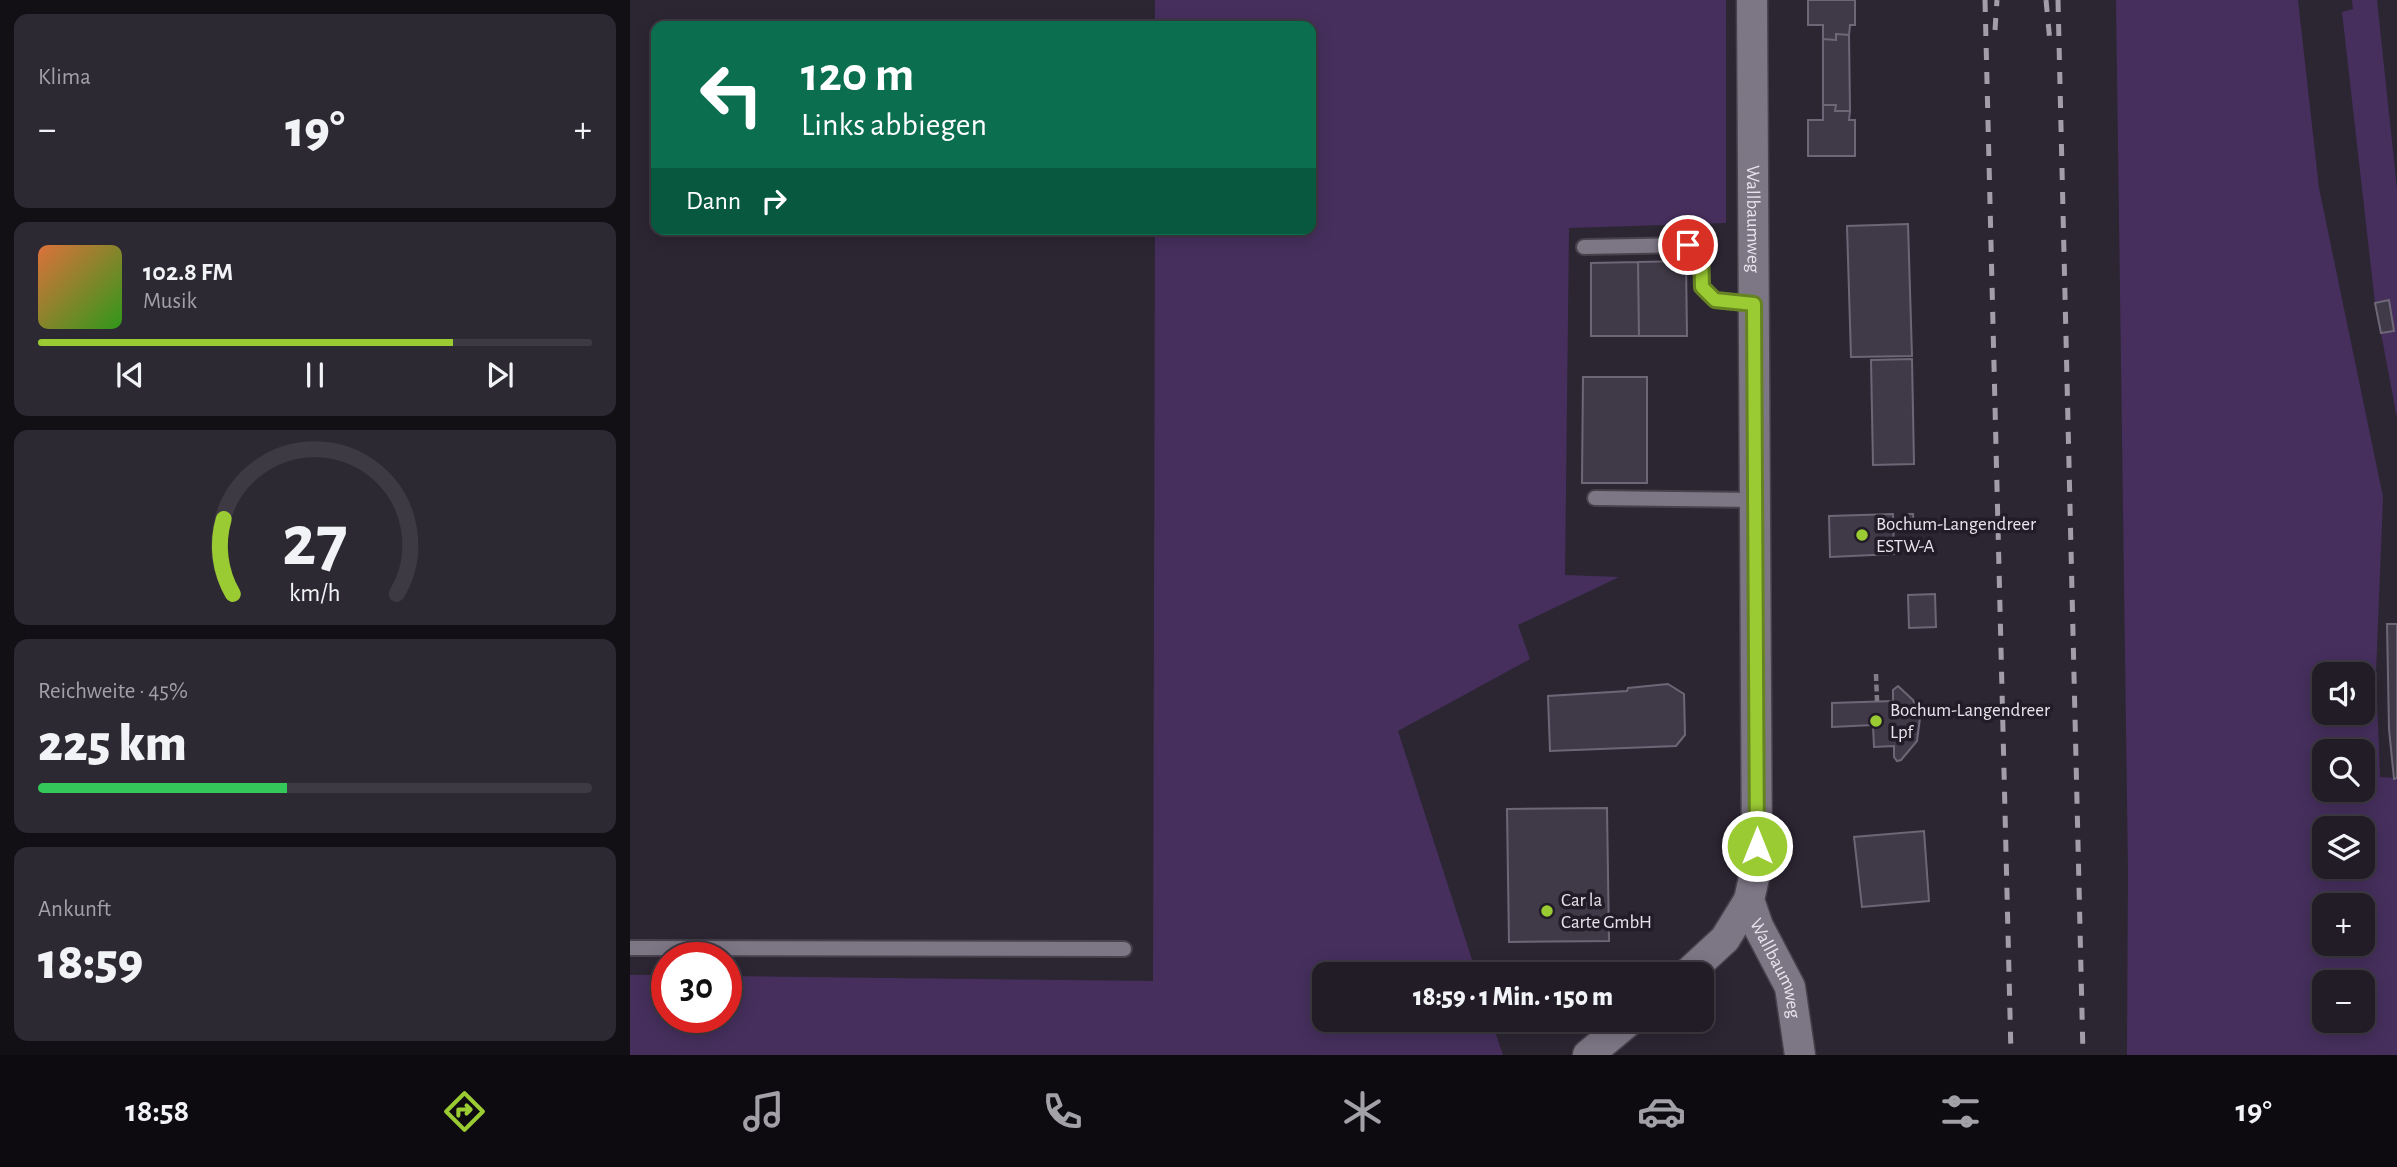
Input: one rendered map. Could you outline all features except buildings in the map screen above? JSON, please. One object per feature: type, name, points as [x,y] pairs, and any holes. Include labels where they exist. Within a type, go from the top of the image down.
[{"type":"street","name":"Wallbaumweg","points":[[1752,0],[1757,864],[1749,900],[1758,926],[1790,987],[1800,1055]]},
{"type":"street","points":[[1700,962],[1725,939],[1749,900]]},
{"type":"street","points":[[1588,1055],[1616,1032]]},
{"type":"lane","points":[[1584,247],[1688,245],[1701,251],[1702,287],[1715,300],[1754,304]]},
{"type":"lane","points":[[1595,498],[1755,500]]},
{"type":"lane","points":[[630,948],[1124,950]]},
{"type":"path","points":[[1876,674],[1877,701]]},
{"type":"shaded area","points":[[1155,0],[1726,0],[1726,223],[1569,228],[1565,575],[1619,577],[1518,625],[1530,659],[1398,731],[1473,962],[1312,962],[1312,1032],[1495,1032],[1503,1055],[630,1055],[630,975],[651,975],[651,1033],[742,1033],[742,976],[1153,981],[1155,235],[1316,235],[1316,21],[1155,21]]},
{"type":"shaded area","points":[[2116,0],[2298,0],[2319,188],[2383,497],[2376,673],[2380,777],[2397,778],[2397,1055],[2127,1055],[2128,872]]},
{"type":"shaded area","points":[[2352,0],[2377,0],[2397,189],[2397,418],[2381,333],[2394,330],[2389,301],[2375,303],[2342,12],[2353,9]]},
{"type":"railway","points":[[1985,0],[2011,1055]]},
{"type":"railway","points":[[1995,30],[1997,0]]},
{"type":"railway","points":[[2046,0],[2050,42]]},
{"type":"railway","points":[[2058,0],[2083,1055]]},
{"type":"place","name":"Bochum-Langendreer ESTW-A","points":[[1862,535]]},
{"type":"place","name":"Bochum-Langendreer Lpf","points":[[1876,721]]},
{"type":"place","name":"Car la Carte GmbH","points":[[1547,911]]},
{"type":"route","points":[[1688,245],[1701,251],[1702,287],[1715,300],[1754,304],[1757,846]]}]
